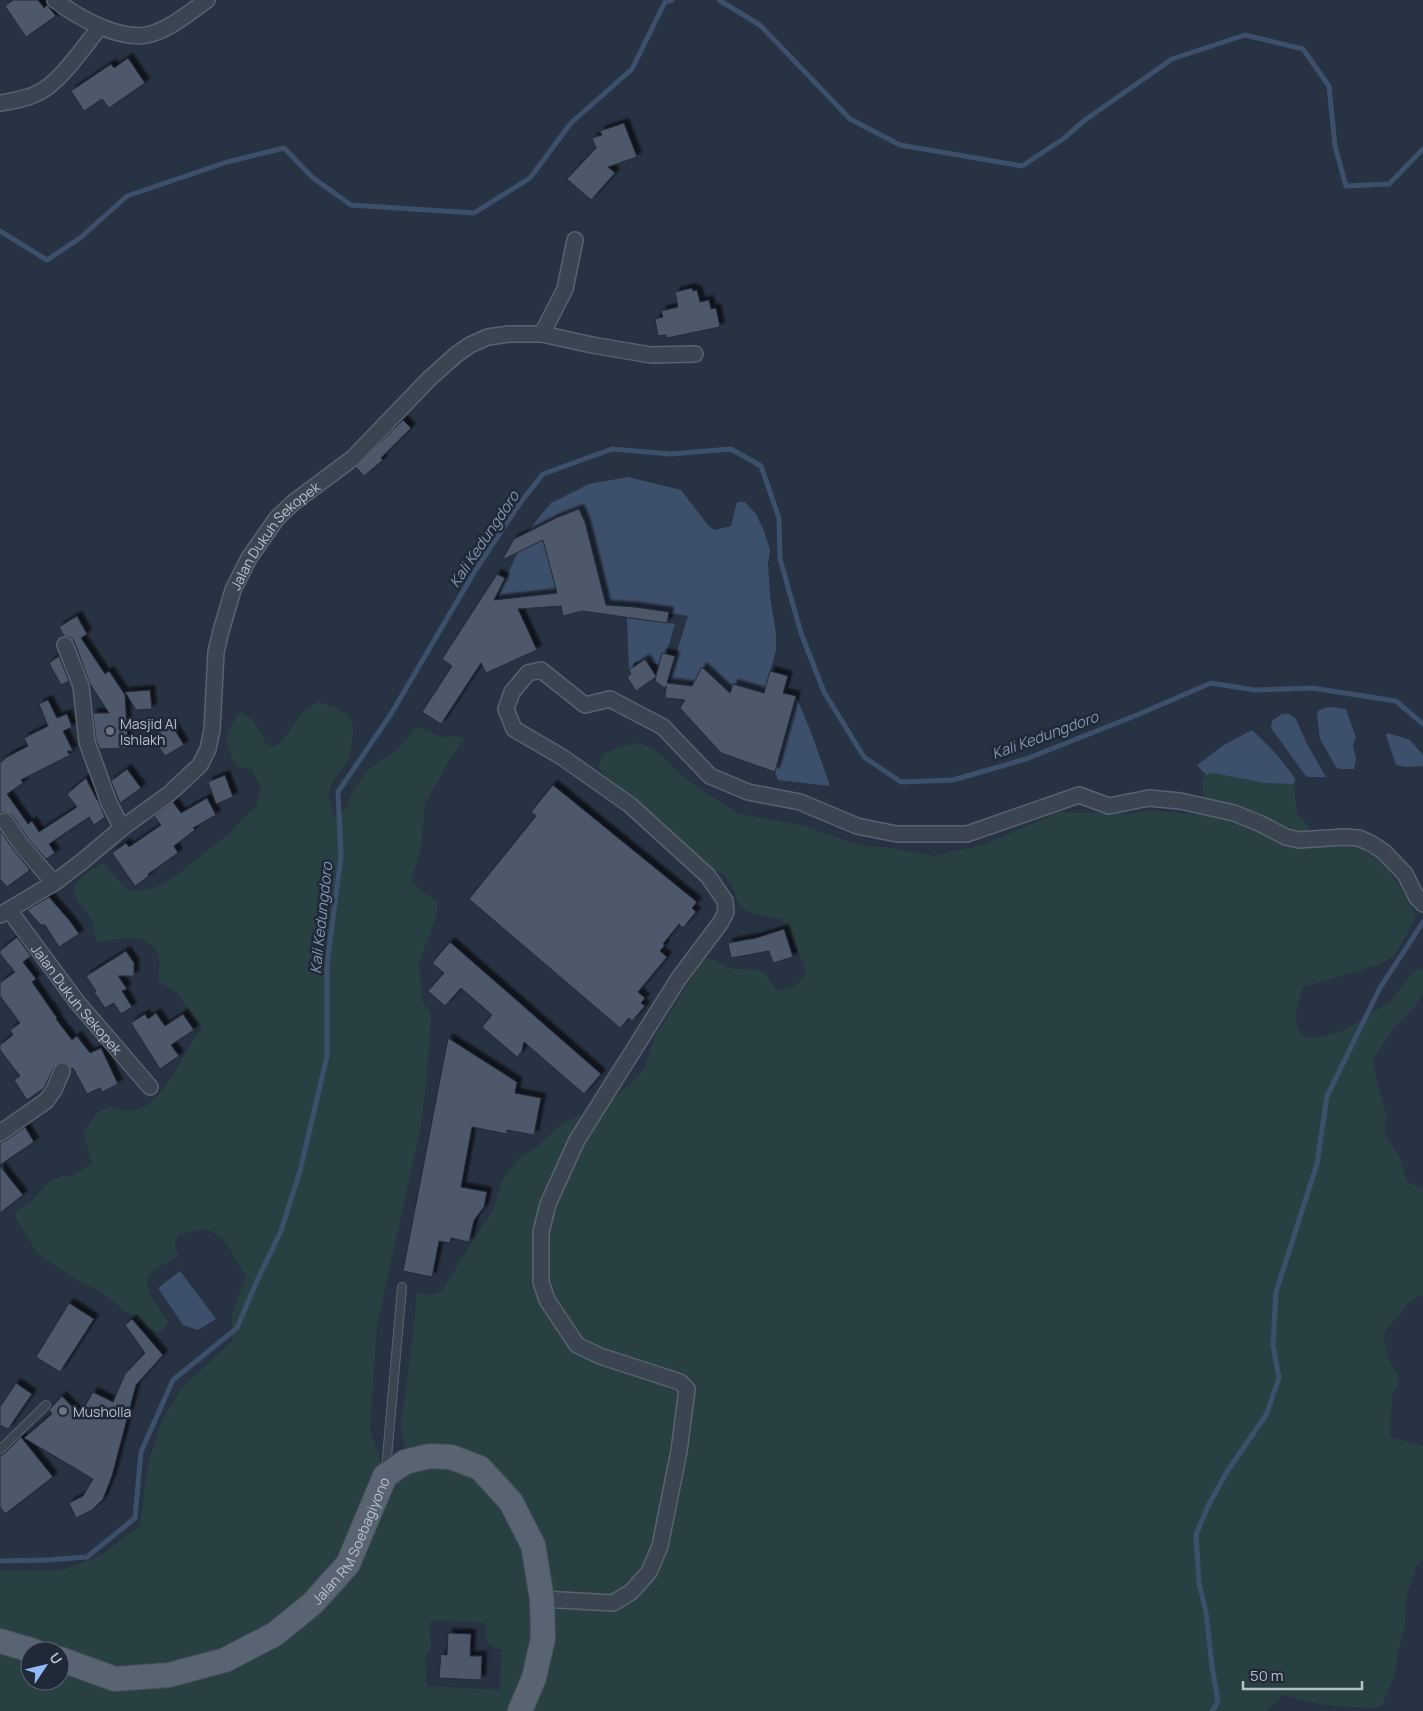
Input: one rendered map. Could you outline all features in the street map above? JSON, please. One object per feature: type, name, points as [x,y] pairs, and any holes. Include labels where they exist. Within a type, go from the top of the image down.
[{"type":"main road","name":"Jalan RM Soebagiyono","points":[[70,1663],[115,1679],[169,1676],[225,1660],[275,1634],[313,1603],[348,1564],[385,1476],[405,1462],[430,1456],[451,1457],[480,1468],[511,1502],[533,1545],[542,1599],[543,1638],[534,1678],[520,1711]]},
{"type":"main road","points":[[0,1641],[20,1647]]},
{"type":"street","points":[[55,0],[100,27],[134,36],[148,34],[176,23],[207,0]]},
{"type":"street","points":[[0,104],[26,98],[40,92],[53,82],[100,27]]},
{"type":"street","points":[[542,334],[565,289],[575,240]]},
{"type":"street","name":"Jalan Dukuh Sekopek","points":[[150,1087],[4,913],[54,883],[122,828],[169,794],[200,765],[208,749],[212,730],[216,652],[233,590],[249,558],[277,518],[301,496],[353,458],[430,378],[464,349],[488,337],[509,334],[542,334],[592,345],[651,354],[695,354]]},
{"type":"street","points":[[65,645],[81,686],[87,742],[109,803],[122,828]]},
{"type":"street","points":[[542,1599],[613,1603],[631,1592],[649,1572],[660,1546],[679,1452],[687,1389],[680,1382],[600,1356],[577,1346],[547,1300],[540,1282],[541,1232],[548,1204],[577,1140],[679,978],[721,922],[726,912],[725,901],[708,876],[630,805],[562,757],[514,729],[506,709],[512,692],[528,673],[541,670],[585,705],[610,699],[663,727],[710,776],[748,792],[800,802],[857,826],[897,834],[967,834],[1079,796],[1109,806],[1150,798],[1180,800],[1234,813],[1286,837],[1299,840],[1359,838],[1372,844],[1395,863],[1405,874],[1420,901]]},
{"type":"street","points":[[5,821],[23,847],[54,883]]},
{"type":"street","points":[[0,1133],[46,1101],[54,1090],[62,1071]]},
{"type":"lane","points":[[385,1476],[402,1287]]},
{"type":"lane","points":[[0,1450],[46,1405]]},
{"type":"green space","points":[[317,701],[341,710],[350,719],[353,726],[348,760],[333,781],[329,793],[330,805],[334,816],[346,809],[353,790],[367,771],[382,759],[395,752],[417,727],[445,738],[454,736],[465,738],[451,757],[425,804],[421,849],[411,881],[421,891],[438,902],[436,917],[419,963],[422,1001],[431,1014],[421,1126],[377,1325],[370,1430],[383,1468],[405,1450],[401,1424],[415,1318],[416,1293],[432,1295],[442,1290],[493,1210],[502,1181],[519,1158],[539,1145],[561,1124],[604,1105],[634,1081],[644,1069],[655,1037],[701,963],[707,959],[714,960],[729,968],[763,971],[776,990],[793,987],[806,975],[803,962],[782,919],[758,915],[745,910],[737,900],[733,887],[724,875],[692,855],[622,796],[598,767],[604,754],[617,748],[638,743],[654,749],[701,790],[740,814],[802,825],[870,847],[884,847],[934,856],[985,844],[1059,812],[1129,814],[1151,810],[1205,816],[1202,781],[1206,775],[1213,773],[1264,783],[1294,784],[1298,814],[1312,832],[1357,846],[1384,864],[1397,882],[1416,916],[1401,945],[1389,959],[1352,973],[1303,987],[1296,1014],[1298,1027],[1306,1038],[1322,1037],[1344,1030],[1390,1002],[1414,971],[1423,968],[1423,994],[1415,1006],[1394,1028],[1373,1059],[1387,1117],[1384,1132],[1400,1158],[1407,1182],[1423,1189],[1423,1295],[1415,1298],[1407,1305],[1388,1327],[1384,1337],[1387,1354],[1399,1382],[1392,1394],[1390,1437],[1423,1446],[1423,1560],[1417,1565],[1406,1597],[1405,1627],[1397,1655],[1396,1671],[1382,1706],[1370,1708],[1334,1706],[1283,1695],[1266,1711],[0,1711],[0,1571],[63,1570],[101,1555],[140,1526],[148,1464],[162,1420],[181,1389],[232,1341],[232,1313],[246,1278],[225,1242],[214,1232],[204,1230],[179,1234],[175,1245],[179,1256],[154,1270],[147,1280],[153,1299],[168,1321],[163,1331],[156,1331],[143,1325],[97,1289],[82,1283],[37,1253],[14,1214],[33,1199],[49,1182],[63,1176],[70,1177],[92,1164],[83,1132],[97,1113],[109,1106],[132,1111],[143,1107],[154,1099],[164,1088],[203,1027],[177,993],[159,981],[159,958],[155,949],[149,943],[142,939],[134,938],[98,942],[92,920],[78,902],[74,888],[80,878],[103,863],[128,891],[147,890],[161,885],[179,873],[228,835],[256,807],[261,788],[252,769],[237,767],[227,744],[230,727],[240,712],[253,720],[267,745],[275,747],[302,714]],"holes":[[[437,1620],[486,1623],[486,1640],[491,1646],[501,1650],[500,1690],[427,1686],[425,1660],[431,1646],[429,1623]]]},
{"type":"water","points":[[628,477],[681,490],[714,530],[731,526],[737,502],[745,502],[756,514],[770,550],[768,563],[770,596],[776,634],[776,650],[759,713],[730,693],[703,667],[692,686],[671,683],[669,677],[688,616],[606,604],[585,522],[579,509],[527,532],[551,503],[589,484]]},
{"type":"water","points":[[543,540],[557,593],[504,602],[497,597],[518,552]]},
{"type":"water","points":[[627,618],[675,624],[666,654],[662,653],[659,665],[647,662],[644,659],[639,663],[637,661],[629,670]]},
{"type":"water","points":[[796,696],[830,786],[778,780],[775,772]]},
{"type":"water","points":[[1329,707],[1346,709],[1356,738],[1353,745],[1356,759],[1354,769],[1340,769],[1336,767],[1320,739],[1317,714],[1319,710]]},
{"type":"water","points":[[1282,714],[1289,714],[1296,719],[1307,744],[1326,777],[1308,777],[1305,775],[1271,728],[1272,721]]},
{"type":"water","points":[[1252,730],[1286,766],[1295,779],[1294,784],[1264,783],[1213,773],[1206,775],[1197,765],[1224,745]]},
{"type":"water","points":[[1388,733],[1410,740],[1423,755],[1423,766],[1407,767],[1396,765],[1386,735]]},
{"type":"water","points":[[180,1271],[216,1319],[198,1330],[183,1325],[158,1288]]},
{"type":"building","points":[[13,0],[38,0],[44,8],[47,5],[56,16],[26,37],[5,6]]},
{"type":"building","points":[[128,58],[145,83],[109,108],[102,99],[84,111],[71,91],[111,64],[114,68]]},
{"type":"building","points":[[624,123],[637,157],[608,167],[615,173],[591,200],[567,179],[596,148],[592,138],[602,135],[600,131]]},
{"type":"building","points":[[692,288],[693,291],[697,290],[700,302],[709,300],[711,309],[716,308],[720,327],[667,338],[666,335],[658,336],[655,319],[663,317],[661,311],[678,307],[675,292]]},
{"type":"building","points":[[403,420],[411,428],[381,458],[383,460],[364,476],[356,467]]},
{"type":"building","points":[[579,509],[585,522],[606,605],[669,612],[667,623],[582,611],[563,616],[561,606],[518,609],[537,650],[486,673],[481,663],[441,724],[422,712],[452,666],[442,659],[497,574],[505,578],[494,600],[557,593],[543,540],[502,560],[514,539],[558,517]]},
{"type":"building","points":[[77,616],[87,634],[81,638],[105,674],[109,671],[125,695],[128,748],[100,749],[96,740],[93,713],[109,713],[90,684],[74,641],[70,637],[64,636],[59,627]]},
{"type":"building","points":[[662,653],[675,656],[667,683],[692,686],[702,667],[730,693],[733,684],[764,693],[770,671],[788,676],[783,693],[796,696],[775,772],[721,753],[680,708],[685,700],[665,698],[666,689],[655,681],[656,677],[636,691],[627,677],[631,674],[629,670],[645,659],[656,676]]},
{"type":"building","points":[[59,656],[69,681],[61,685],[49,663]]},
{"type":"building","points":[[150,690],[152,709],[136,710],[125,692]]},
{"type":"building","points":[[48,700],[57,718],[67,714],[72,727],[63,731],[73,751],[67,751],[70,755],[21,780],[23,783],[7,794],[28,824],[32,821],[39,832],[77,807],[67,794],[86,778],[105,817],[94,825],[89,817],[49,844],[55,853],[46,859],[30,841],[12,815],[5,812],[0,813],[0,763],[28,746],[24,738],[48,726],[39,704]]},
{"type":"building","points":[[171,724],[184,745],[165,756],[152,736]]},
{"type":"building","points":[[127,769],[141,788],[120,803],[111,781]]},
{"type":"building","points":[[225,775],[233,797],[216,804],[208,782]]},
{"type":"building","points":[[553,785],[697,902],[692,908],[696,912],[683,928],[679,924],[663,944],[665,945],[660,951],[667,957],[638,992],[645,998],[641,1003],[645,1006],[632,1021],[629,1018],[620,1028],[469,899],[536,816],[531,812]]},
{"type":"building","points":[[207,798],[216,815],[193,828],[195,830],[174,846],[178,853],[148,874],[149,876],[135,886],[112,853],[126,843],[129,847],[161,825],[154,816],[173,802],[181,813]]},
{"type":"building","points":[[0,830],[30,870],[7,887],[0,879]]},
{"type":"building","points":[[49,897],[79,934],[59,947],[45,925],[41,925],[27,910]]},
{"type":"building","points":[[784,929],[793,957],[773,963],[769,951],[731,958],[728,943],[756,938]]},
{"type":"building","points":[[17,937],[31,956],[23,962],[36,979],[32,982],[56,1019],[72,1040],[77,1036],[90,1053],[101,1048],[118,1084],[102,1092],[100,1088],[87,1094],[73,1068],[71,1069],[66,1063],[60,1062],[54,1067],[44,1088],[27,1100],[14,1080],[20,1076],[0,1050],[0,1045],[13,1035],[10,1030],[20,1023],[0,996],[0,983],[15,972],[0,954],[0,951]]},
{"type":"building","points":[[450,942],[601,1074],[584,1094],[524,1042],[522,1051],[517,1057],[482,1027],[492,1015],[461,988],[445,1006],[428,991],[444,973],[432,963]]},
{"type":"building","points":[[126,951],[134,963],[134,976],[118,976],[127,989],[122,991],[132,1007],[121,1014],[114,1003],[105,1008],[86,976]]},
{"type":"building","points":[[156,1013],[165,1026],[183,1014],[194,1030],[171,1045],[179,1056],[160,1069],[131,1023],[145,1014],[148,1019]]},
{"type":"building","points":[[448,1038],[517,1082],[515,1093],[541,1098],[534,1135],[507,1130],[507,1134],[472,1127],[461,1187],[487,1192],[484,1207],[474,1220],[469,1242],[451,1238],[450,1243],[439,1241],[432,1277],[403,1271]]},
{"type":"building","points":[[25,1127],[34,1142],[0,1165],[0,1142],[5,1141]]},
{"type":"building","points":[[0,1166],[23,1195],[0,1213]]},
{"type":"building","points":[[69,1303],[94,1319],[60,1372],[36,1357]]},
{"type":"building","points":[[132,1319],[163,1355],[136,1385],[112,1476],[103,1499],[92,1510],[76,1518],[69,1503],[83,1496],[93,1479],[24,1438],[52,1414],[49,1410],[62,1396],[80,1415],[93,1392],[113,1402],[125,1374],[145,1353],[125,1325]]},
{"type":"building","points":[[16,1383],[32,1394],[8,1429],[0,1425],[0,1407]]},
{"type":"building","points":[[21,1437],[53,1477],[5,1514],[0,1507],[0,1456]]},
{"type":"building","points":[[448,1633],[471,1634],[470,1656],[482,1656],[481,1680],[439,1678],[441,1654],[447,1655]]},
{"type":"waterway","points":[[0,231],[47,260],[80,238],[127,196],[227,162],[284,148],[313,178],[351,205],[474,213],[530,178],[571,123],[632,69],[665,2],[672,0]]},
{"type":"waterway","points":[[719,0],[760,25],[850,119],[900,145],[1022,166],[1063,139],[1085,120],[1172,59],[1245,35],[1303,49],[1329,86],[1335,146],[1346,186],[1389,184],[1423,149]]},
{"type":"waterway","name":"Kali Kedungdoro","points":[[0,1561],[87,1557],[135,1518],[141,1452],[173,1380],[237,1328],[281,1231],[300,1171],[327,1056],[327,965],[341,856],[338,792],[391,714],[476,569],[520,503],[543,474],[612,449],[670,454],[731,449],[761,466],[779,518],[780,559],[801,633],[824,692],[864,757],[901,782],[953,780],[1026,759],[1211,683],[1254,690],[1312,688],[1396,701],[1423,724]]},
{"type":"waterway","points":[[1212,1711],[1218,1702],[1206,1612],[1199,1583],[1196,1535],[1208,1506],[1228,1470],[1266,1415],[1279,1378],[1273,1345],[1276,1292],[1317,1164],[1327,1096],[1380,988],[1423,922]]},
{"type":"place","name":"Masjid Al Ishlakh","points":[[110,731]]},
{"type":"place","name":"Musholla","points":[[63,1411]]}]
